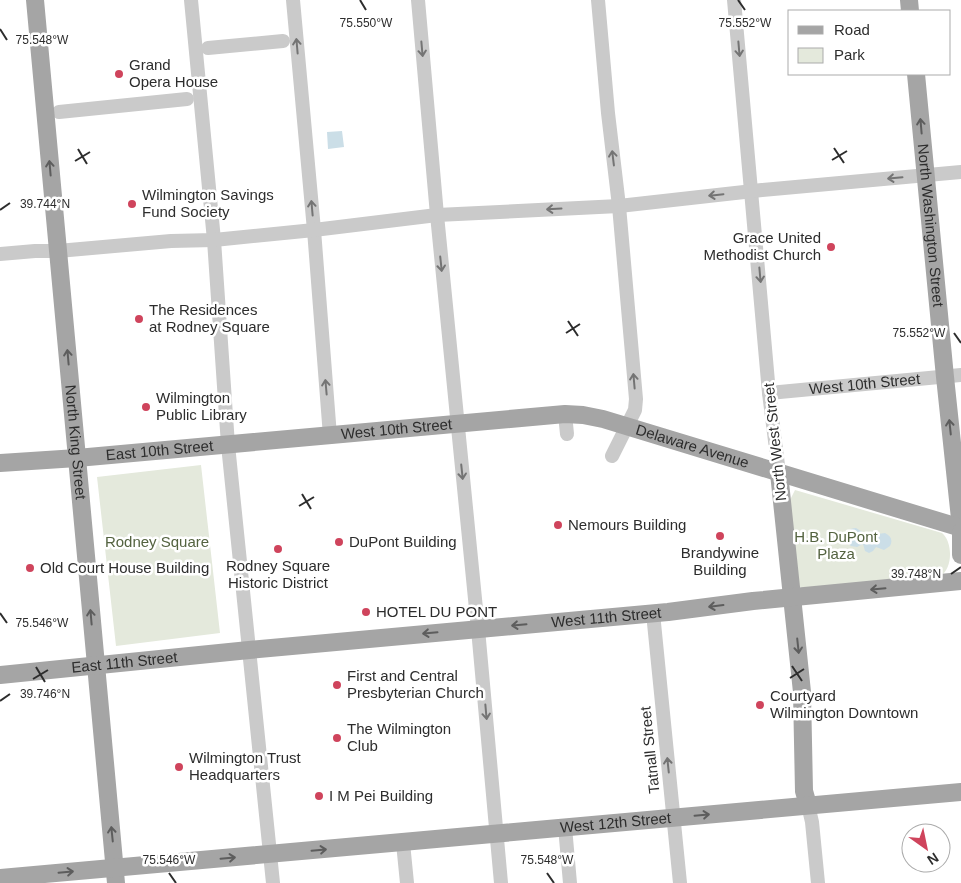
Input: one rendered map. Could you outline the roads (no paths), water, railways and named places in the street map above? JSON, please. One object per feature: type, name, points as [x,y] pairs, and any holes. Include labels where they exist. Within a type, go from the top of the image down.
[{"type":"main road","name":"North King Street","points":[[35,0],[116,875]]},
{"type":"main road","name":"North Washington Street","points":[[916,75],[926,175],[953,376],[961,528]]},
{"type":"main road","name":"Delaware Avenue","points":[[565,414],[596,418],[961,528]]},
{"type":"main road","name":"West 10th Street","points":[[228,445],[565,414]]},
{"type":"main road","name":"East 10th Street","points":[[0,464],[228,445]]},
{"type":"main road","name":"North West Street","points":[[779,473],[802,692],[804,790],[808,805]]},
{"type":"main road","points":[[961,532],[961,556]]},
{"type":"main road","name":"West 11th Street","points":[[250,650],[653,613],[961,581]]},
{"type":"main road","name":"East 11th Street","points":[[0,675],[250,650]]},
{"type":"main road","name":"West 12th Street","points":[[0,878],[116,875],[270,854],[961,792]]},
{"type":"street","points":[[191,0],[214,240],[228,445],[273,883]]},
{"type":"street","points":[[293,0],[330,436]]},
{"type":"street","points":[[418,0],[436,215],[478,629],[501,883]]},
{"type":"street","points":[[598,0],[636,399],[635,410],[612,456]]},
{"type":"street","name":"North West Street","points":[[734,0],[779,473]]},
{"type":"street","points":[[208,48],[283,41]]},
{"type":"street","points":[[59,112],[188,100]]},
{"type":"street","points":[[0,254],[35,251],[58,252],[171,241],[214,240],[436,215],[619,206],[752,191],[961,172]]},
{"type":"street","name":"West 10th Street","points":[[770,392],[953,376]]},
{"type":"street","points":[[565,414],[567,434]]},
{"type":"street","name":"Tatnall Street","points":[[653,613],[680,883]]},
{"type":"street","name":"North West Street","points":[[808,805],[812,822],[818,883]]},
{"type":"street","points":[[565,827],[570,883]]},
{"type":"street","points":[[403,842],[408,883]]},
{"type":"place","name":"Grand Opera House","points":[[119,74]]},
{"type":"place","name":"Wilmington Savings Fund Society","points":[[132,204]]},
{"type":"place","name":"Grace United Methodist Church","points":[[831,247]]},
{"type":"place","name":"The Residences at Rodney Square","points":[[139,319]]},
{"type":"place","name":"Wilmington Public Library","points":[[146,407]]},
{"type":"place","name":"Nemours Building","points":[[558,525]]},
{"type":"place","name":"Brandywine Building","points":[[720,536]]},
{"type":"place","name":"DuPont Building","points":[[339,542]]},
{"type":"place","name":"Rodney Square Historic District","points":[[278,549]]},
{"type":"place","name":"Old Court House Building","points":[[30,568]]},
{"type":"place","name":"HOTEL DU PONT","points":[[366,612]]},
{"type":"place","name":"First and Central Presbyterian Church","points":[[337,685]]},
{"type":"place","name":"Courtyard Wilmington Downtown","points":[[760,705]]},
{"type":"place","name":"The Wilmington Club","points":[[337,738]]},
{"type":"place","name":"Wilmington Trust Headquarters","points":[[179,767]]},
{"type":"place","name":"I M Pei Building","points":[[319,796]]},
{"type":"park label","name":"Rodney Square","points":[[157,542]]},
{"type":"park label","name":"H.B. DuPont Plaza","points":[[836,546]]}]
